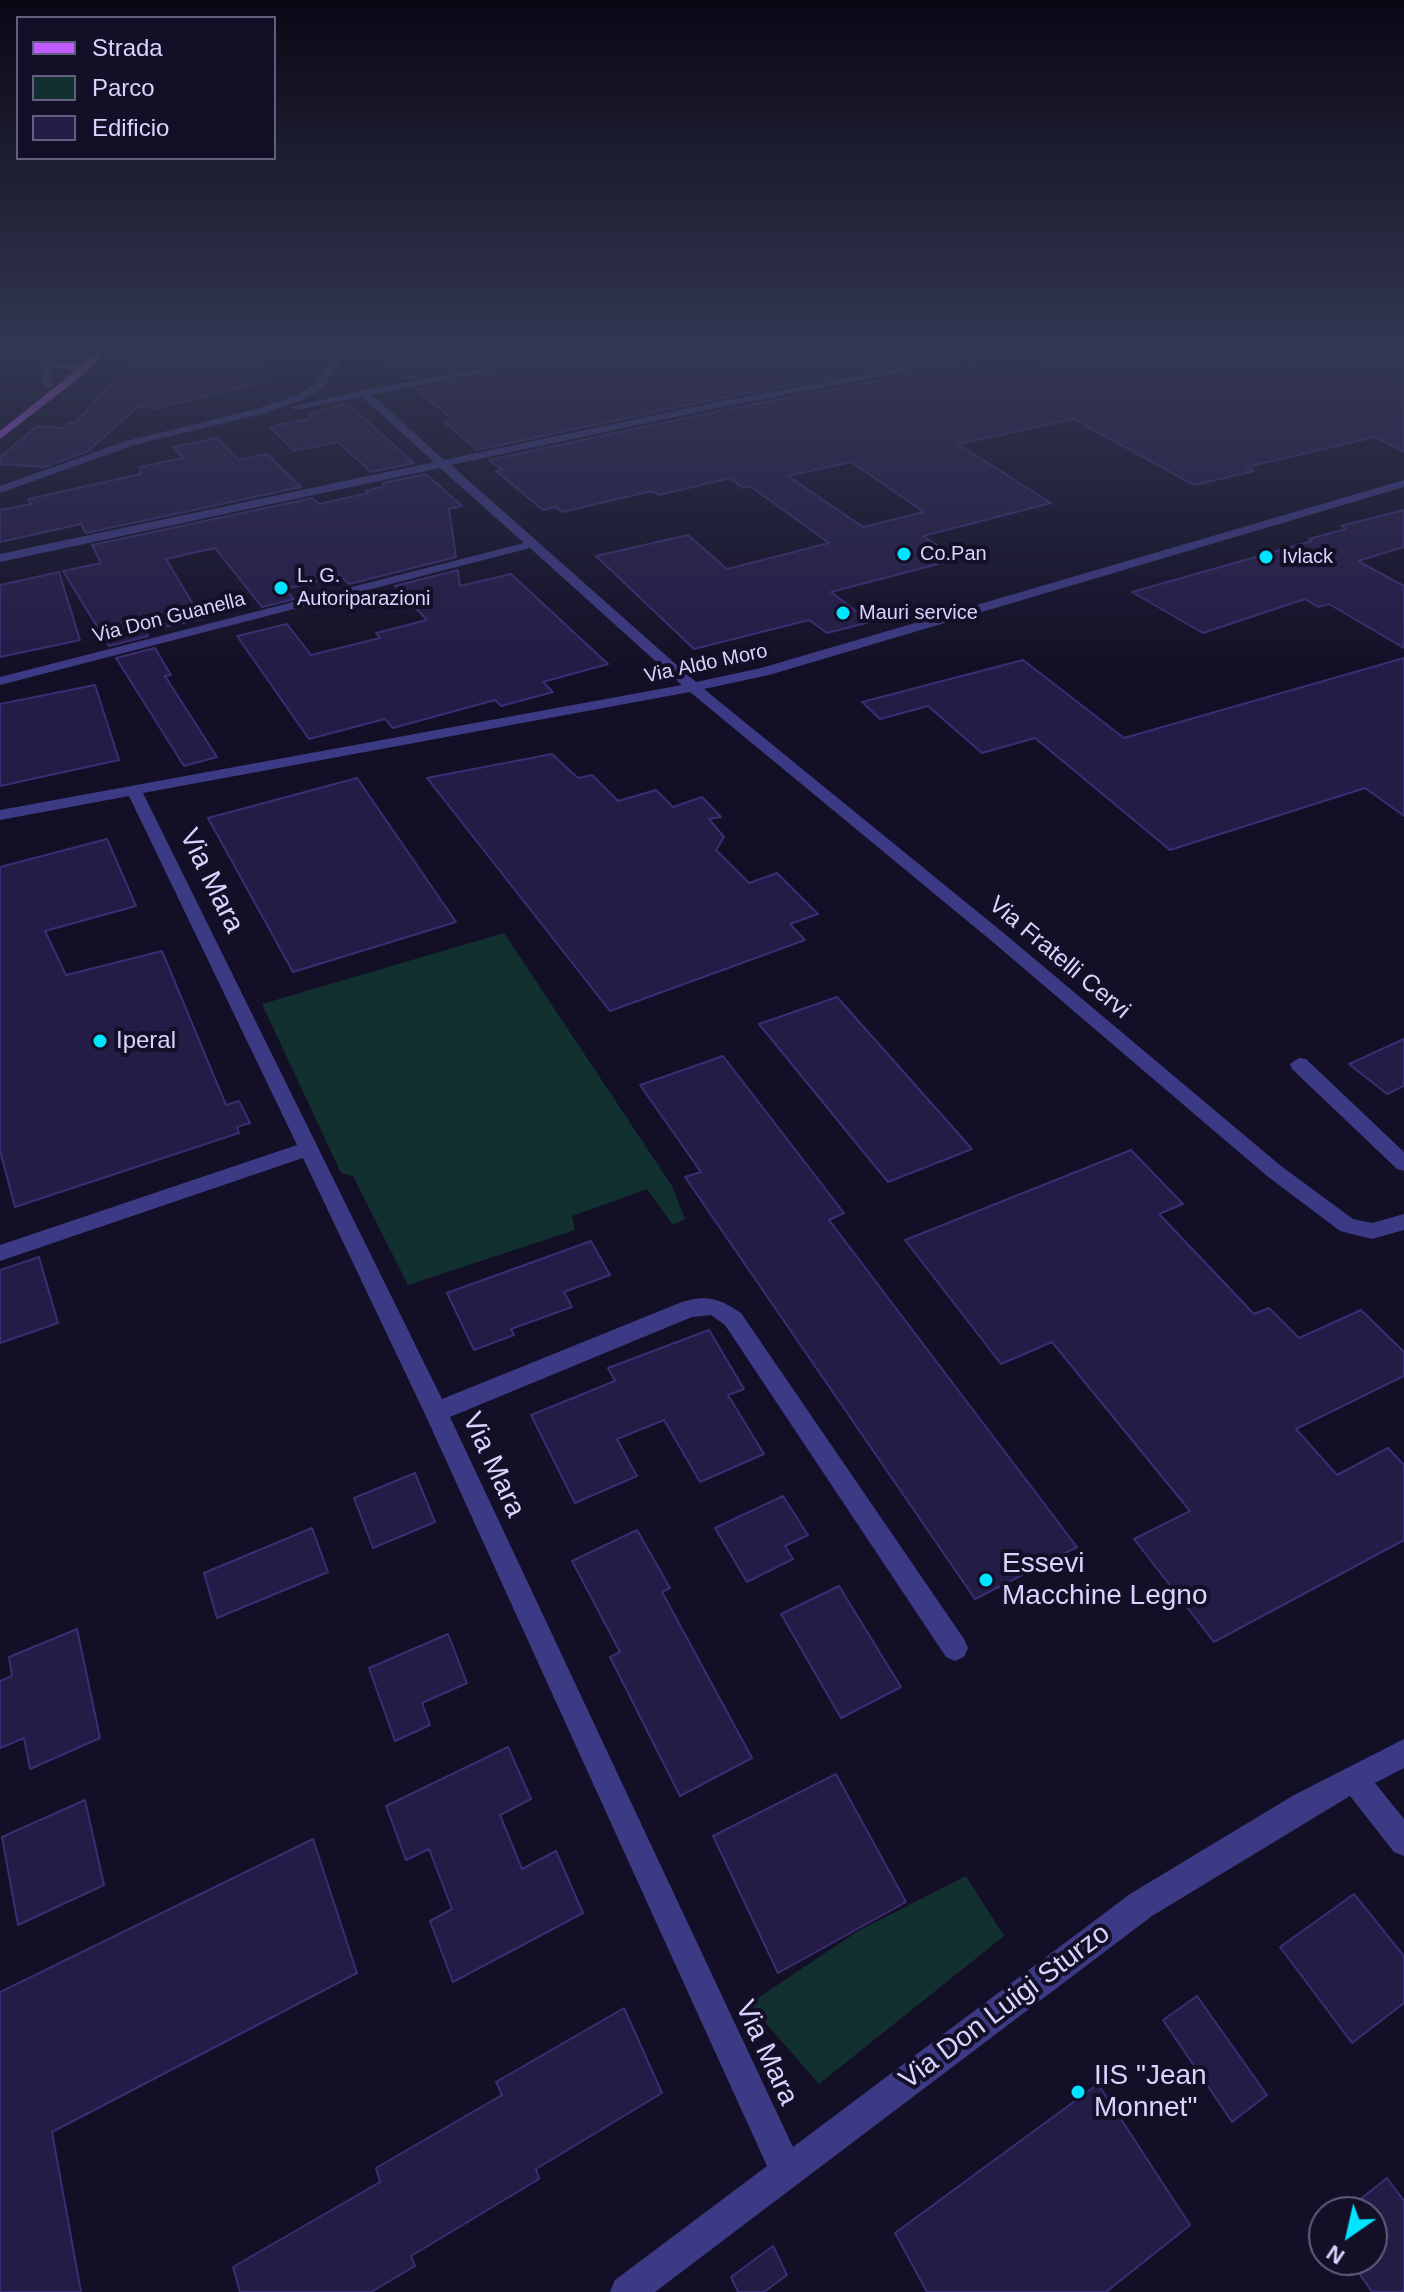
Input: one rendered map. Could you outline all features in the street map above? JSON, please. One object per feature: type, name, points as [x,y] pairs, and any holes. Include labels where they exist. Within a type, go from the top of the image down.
[{"type":"street","points":[[0,490],[89,458]]},
{"type":"street","name":"Via Fratelli Cervi","points":[[436,458],[694,688],[1311,1200],[1347,1225],[1364,1231],[1379,1231],[1404,1222]]},
{"type":"street","points":[[0,558],[470,458]]},
{"type":"street","name":"Via Aldo Moro","points":[[0,815],[694,688],[787,667],[1404,483]]},
{"type":"street","name":"Via Don Guanella","points":[[0,681],[533,544]]},
{"type":"street","name":"Via Mara","points":[[134,790],[436,1412],[787,2171]]},
{"type":"street","points":[[1299,1064],[1404,1164]]},
{"type":"street","points":[[0,1253],[308,1149]]},
{"type":"street","points":[[436,1412],[690,1308],[715,1306],[733,1319],[955,1648]]},
{"type":"street","name":"Via Don Luigi Sturzo","points":[[627,2292],[1141,1905],[1293,1812],[1404,1753]]},
{"type":"street","points":[[1354,1779],[1404,1842]]},
{"type":"green space","points":[[504,933],[672,1186],[685,1219],[673,1225],[647,1189],[572,1216],[575,1230],[408,1285],[353,1176],[341,1173],[262,1004]]},
{"type":"green space","points":[[966,1876],[1004,1936],[819,2084],[749,2004],[858,1931]]},
{"type":"building","points":[[0,458],[69,458],[45,467],[0,464]]},
{"type":"building","points":[[183,458],[271,458],[301,487],[86,533],[81,524],[0,542],[0,510],[31,504],[28,499],[141,474],[140,467]]},
{"type":"building","points":[[356,458],[408,458],[414,463],[371,472]]},
{"type":"building","points":[[980,458],[1051,503],[923,536],[957,559],[831,592],[870,622],[827,633],[809,620],[694,649],[596,556],[688,535],[727,569],[829,543],[750,486],[743,488],[730,478],[659,495],[652,491],[562,512],[556,507],[543,510],[496,471],[502,470],[489,460]],"holes":[[[851,462],[924,512],[863,527],[788,476]]]},
{"type":"building","points":[[1145,458],[1286,458],[1247,467],[1254,471],[1194,485]]},
{"type":"building","points":[[426,474],[462,506],[449,509],[456,557],[349,584],[341,576],[285,589],[294,599],[262,607],[215,548],[166,559],[202,619],[145,631],[148,636],[109,646],[63,571],[101,563],[92,545],[313,498],[319,504],[368,493],[366,491],[385,486],[382,483]]},
{"type":"building","points":[[1404,510],[1404,547],[1358,561],[1404,586],[1404,648],[1329,604],[1318,607],[1305,599],[1203,633],[1132,592],[1312,541],[1309,539],[1346,529],[1341,526]]},
{"type":"building","points":[[458,570],[460,586],[511,574],[608,664],[543,682],[553,692],[501,706],[495,700],[393,728],[385,719],[309,739],[237,636],[287,624],[311,655],[380,638],[376,633],[427,620],[395,586]]},
{"type":"building","points":[[59,572],[80,640],[0,657],[0,585]]},
{"type":"building","points":[[155,648],[171,675],[165,676],[217,757],[184,766],[116,658]]},
{"type":"building","points":[[1404,658],[1404,816],[1365,788],[1170,850],[1035,738],[982,753],[928,706],[880,719],[862,702],[1023,660],[1124,738]]},
{"type":"building","points":[[95,685],[119,760],[0,786],[0,704]]},
{"type":"building","points":[[552,754],[578,778],[592,775],[618,801],[656,790],[673,807],[702,797],[721,817],[709,819],[724,837],[716,850],[749,883],[777,873],[818,914],[790,924],[805,940],[610,1011],[427,778]]},
{"type":"building","points":[[357,778],[456,922],[293,972],[208,818]]},
{"type":"building","name":"Iperal","points":[[107,839],[136,906],[45,931],[66,975],[162,951],[226,1105],[239,1101],[250,1123],[237,1127],[239,1133],[15,1207],[0,1151],[0,867]]},
{"type":"building","points":[[837,997],[972,1149],[888,1182],[759,1024]]},
{"type":"building","points":[[1404,1039],[1404,1086],[1387,1094],[1349,1064]]},
{"type":"building","points":[[723,1056],[844,1213],[829,1220],[1077,1547],[975,1599],[685,1177],[701,1172],[640,1085]]},
{"type":"building","points":[[1131,1150],[1183,1204],[1159,1214],[1254,1314],[1269,1308],[1299,1338],[1361,1310],[1404,1352],[1404,1376],[1296,1429],[1337,1475],[1388,1448],[1404,1465],[1404,1540],[1214,1642],[1134,1539],[1190,1511],[1052,1342],[1001,1364],[905,1240]]},
{"type":"building","points":[[591,1241],[610,1275],[564,1292],[572,1307],[511,1329],[514,1335],[474,1350],[447,1293]]},
{"type":"building","points":[[39,1257],[58,1323],[0,1343],[0,1270]]},
{"type":"building","points":[[709,1330],[744,1389],[728,1395],[764,1454],[700,1482],[664,1420],[617,1439],[637,1476],[575,1503],[531,1415],[615,1381],[608,1368]]},
{"type":"building","points":[[415,1473],[435,1522],[373,1548],[354,1498]]},
{"type":"building","points":[[783,1496],[808,1535],[785,1546],[793,1559],[747,1582],[715,1528]]},
{"type":"building","points":[[312,1528],[328,1572],[217,1618],[204,1573]]},
{"type":"building","points":[[637,1530],[670,1588],[662,1592],[752,1758],[680,1796],[610,1657],[620,1652],[572,1561]]},
{"type":"building","points":[[839,1586],[901,1687],[841,1718],[781,1614]]},
{"type":"building","points":[[77,1629],[100,1738],[30,1769],[24,1738],[0,1748],[0,1681],[12,1676],[9,1657]]},
{"type":"building","points":[[448,1634],[467,1683],[422,1703],[430,1725],[395,1741],[369,1668]]},
{"type":"building","points":[[508,1747],[531,1799],[500,1815],[522,1869],[556,1851],[583,1913],[453,1982],[430,1921],[452,1909],[429,1849],[406,1860],[386,1806]]},
{"type":"building","points":[[836,1774],[906,1902],[778,1973],[713,1836]]},
{"type":"building","points":[[85,1800],[104,1885],[18,1925],[2,1837]]},
{"type":"building","points":[[313,1839],[357,1973],[52,2132],[81,2292],[0,2292],[0,1992]]},
{"type":"building","points":[[1354,1894],[1404,1956],[1404,2003],[1352,2043],[1280,1947]]},
{"type":"building","points":[[1197,1996],[1267,2095],[1232,2122],[1163,2020]]},
{"type":"building","points":[[624,2008],[662,2093],[536,2169],[539,2179],[411,2256],[415,2266],[371,2292],[240,2292],[233,2267],[380,2182],[376,2168],[502,2095],[496,2082]]},
{"type":"building","points":[[1098,2084],[1190,2225],[1106,2292],[927,2292],[895,2233]]},
{"type":"building","points":[[1387,2178],[1404,2201],[1404,2292],[1372,2292],[1361,2276],[1388,2276],[1388,2196],[1364,2196]]},
{"type":"building","points":[[773,2246],[787,2275],[764,2292],[738,2292],[731,2277]]},
{"type":"place","name":"Co.Pan","points":[[904,554]]},
{"type":"place","name":"Ivlack","points":[[1266,557]]},
{"type":"place","name":"L. G. Autoriparazioni","points":[[281,588]]},
{"type":"place","name":"Mauri service","points":[[843,613]]},
{"type":"place","name":"Iperal","points":[[100,1041]]},
{"type":"place","name":"Essevi Macchine Legno","points":[[986,1580]]},
{"type":"place","name":"IIS \"Jean Monnet\"","points":[[1078,2092]]}]
